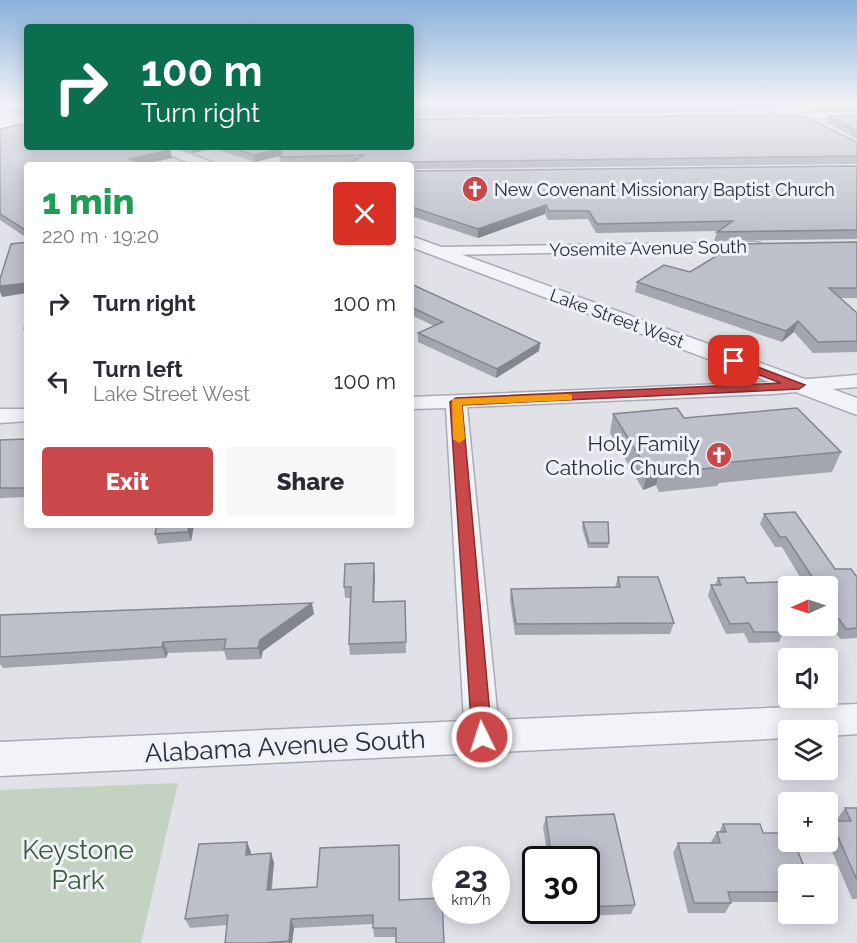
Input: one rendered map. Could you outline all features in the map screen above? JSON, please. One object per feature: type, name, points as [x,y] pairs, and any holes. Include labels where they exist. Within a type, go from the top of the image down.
[{"type":"street","points":[[167,150],[199,162]]},
{"type":"street","name":"Lake Street West","points":[[414,242],[857,407]]},
{"type":"street","name":"Yosemite Avenue South","points":[[440,251],[765,246]]},
{"type":"street","points":[[414,403],[857,381]]},
{"type":"street","points":[[456,402],[482,737]]},
{"type":"street","points":[[0,416],[24,415]]},
{"type":"street","name":"Alabama Avenue South","points":[[0,759],[857,719]]},
{"type":"green space","name":"Keystone Park","points":[[178,783],[141,943],[0,943],[0,790]]},
{"type":"building","points":[[0,146],[24,146],[24,150],[170,150],[130,159],[138,162],[24,162],[24,229],[0,214]]},
{"type":"building","points":[[414,146],[857,146],[857,156],[409,162],[352,162],[364,155],[280,157],[282,150],[414,150]]},
{"type":"building","points":[[239,150],[275,150],[254,155]]},
{"type":"building","points":[[857,166],[857,230],[717,232],[733,221],[597,224],[589,211],[549,211],[546,205],[478,229],[414,208],[414,171]]},
{"type":"building","points":[[24,242],[24,283],[0,286],[0,279],[11,244]]},
{"type":"building","points":[[857,242],[857,288],[829,288],[857,313],[857,341],[818,342],[798,321],[786,331],[637,282],[664,265],[690,272],[728,249],[723,244]]},
{"type":"building","points":[[414,285],[540,343],[497,369],[418,333],[443,322],[414,308]]},
{"type":"building","points":[[677,408],[684,418],[797,408],[841,452],[722,463],[724,467],[664,472],[661,465],[648,470],[613,414]]},
{"type":"building","points":[[24,439],[24,488],[0,488],[0,440]]},
{"type":"building","points":[[795,512],[835,569],[851,569],[857,577],[857,628],[846,629],[838,619],[838,576],[812,576],[786,537],[780,537],[764,514]]},
{"type":"building","points":[[583,522],[608,522],[609,543],[589,543]]},
{"type":"building","points":[[156,528],[189,528],[188,532],[155,534]]},
{"type":"building","points":[[374,563],[373,602],[405,601],[406,642],[349,644],[351,587],[344,587],[345,564]]},
{"type":"building","points":[[618,577],[658,577],[674,623],[516,624],[511,589],[620,587]]},
{"type":"building","points":[[744,577],[747,583],[778,582],[778,632],[754,632],[749,623],[730,624],[711,585],[721,585],[718,578]]},
{"type":"building","points":[[312,603],[260,640],[258,648],[224,649],[226,639],[163,642],[162,647],[0,657],[0,615]]},
{"type":"building","points":[[845,808],[857,808],[857,880],[838,837],[838,821],[851,821]]},
{"type":"building","points":[[614,814],[635,905],[600,906],[600,846],[550,846],[546,817]]},
{"type":"building","points":[[723,824],[760,824],[763,833],[778,833],[778,852],[798,852],[803,864],[778,864],[778,892],[728,892],[731,903],[694,903],[678,843],[720,843],[717,832],[726,832]]},
{"type":"building","points":[[247,842],[246,855],[271,853],[267,890],[317,887],[320,848],[399,845],[399,900],[432,898],[432,924],[443,924],[444,943],[396,943],[396,928],[373,928],[373,915],[291,919],[289,941],[225,943],[228,915],[185,919],[199,844]]},
{"type":"slow traffic","points":[[459,439],[456,402],[568,398]]},
{"type":"place","name":"New Covenant Missionary Baptist Church","points":[[475,189]]},
{"type":"place","name":"Holy Family Catholic Church","points":[[719,455]]},
{"type":"route","points":[[482,737],[456,402],[799,385],[734,361]]}]
